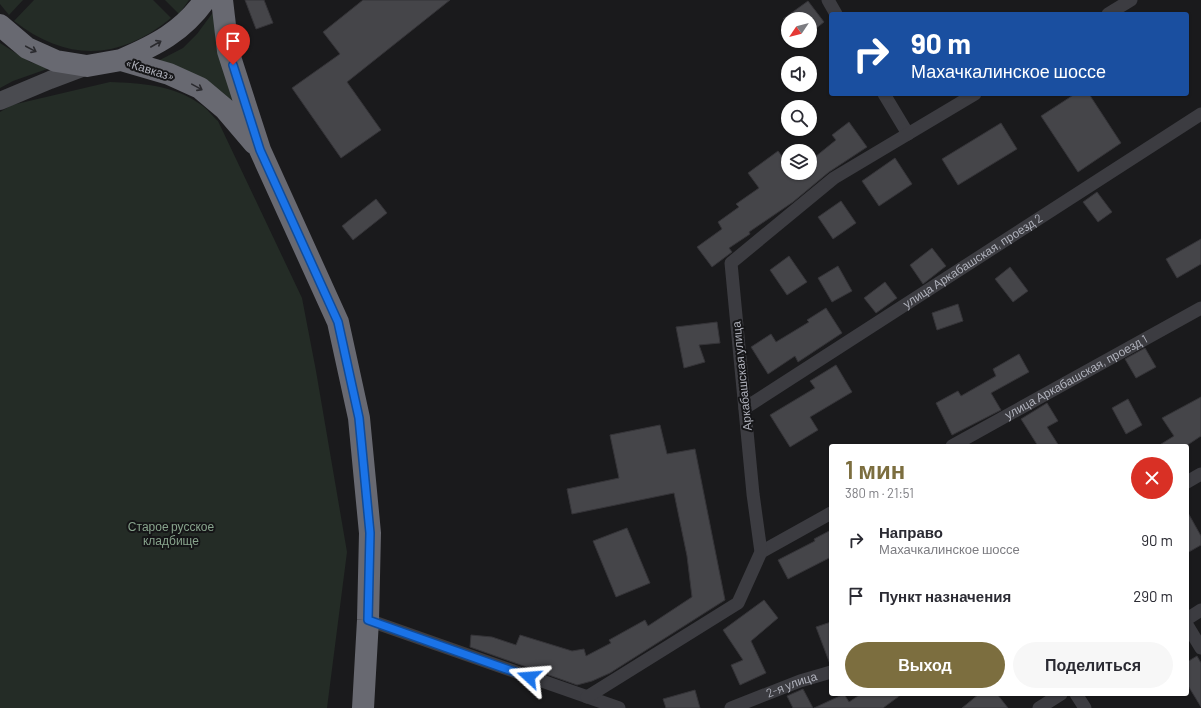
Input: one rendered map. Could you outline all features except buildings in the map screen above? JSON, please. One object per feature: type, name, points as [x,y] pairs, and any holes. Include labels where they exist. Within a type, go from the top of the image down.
[{"type":"highway","points":[[121,60],[157,45],[182,26],[205,0]]},
{"type":"highway","points":[[222,0],[228,51],[260,150],[338,322],[360,425],[370,533],[368,620],[363,708]]},
{"type":"highway","name":"«Кавказ»","points":[[0,25],[28,48],[56,61],[88,66],[121,60],[169,74],[200,88],[225,108],[260,150]]},
{"type":"main road","points":[[0,101],[88,66]]},
{"type":"street","points":[[828,0],[835,12]]},
{"type":"street","points":[[1111,12],[1131,0]]},
{"type":"street","points":[[885,96],[908,134]]},
{"type":"street","name":"Аркабашская улица","points":[[761,552],[731,263],[834,178],[972,96]]},
{"type":"street","name":"улица Аркабашская, проезд 2","points":[[745,408],[1201,114]]},
{"type":"street","name":"улица Аркабашская, проезд 1","points":[[956,444],[1201,308]]},
{"type":"street","points":[[1189,481],[1201,474]]},
{"type":"street","points":[[587,697],[738,603],[761,552],[829,514]]},
{"type":"street","points":[[1189,618],[1201,610]]},
{"type":"street","points":[[368,620],[619,708]]},
{"type":"street","points":[[1189,629],[1201,648]]},
{"type":"street","name":"2-я улица","points":[[731,708],[800,681],[829,673]]},
{"type":"street","points":[[1039,708],[1058,696]]},
{"type":"street","points":[[1077,696],[1085,708]]},
{"type":"green space","points":[[0,0],[23,0],[9,15],[0,4]]},
{"type":"green space","points":[[34,0],[153,0],[171,18],[151,32],[132,42],[112,49],[93,51],[73,49],[54,44],[34,34],[14,21]]},
{"type":"green space","points":[[165,0],[189,0],[179,14]]},
{"type":"green space","points":[[214,11],[239,109],[154,63],[183,48],[197,34]]},
{"type":"green space","points":[[0,43],[30,62],[50,68],[13,81],[0,88]]},
{"type":"green space","name":"Старое русское кладбище","points":[[110,82],[145,84],[168,89],[190,98],[203,106],[218,121],[302,298],[347,552],[327,708],[0,708],[0,112],[12,105]]},
{"type":"route","points":[[233,65],[260,150],[338,322],[359,418],[370,533],[368,620],[529,677]]}]
